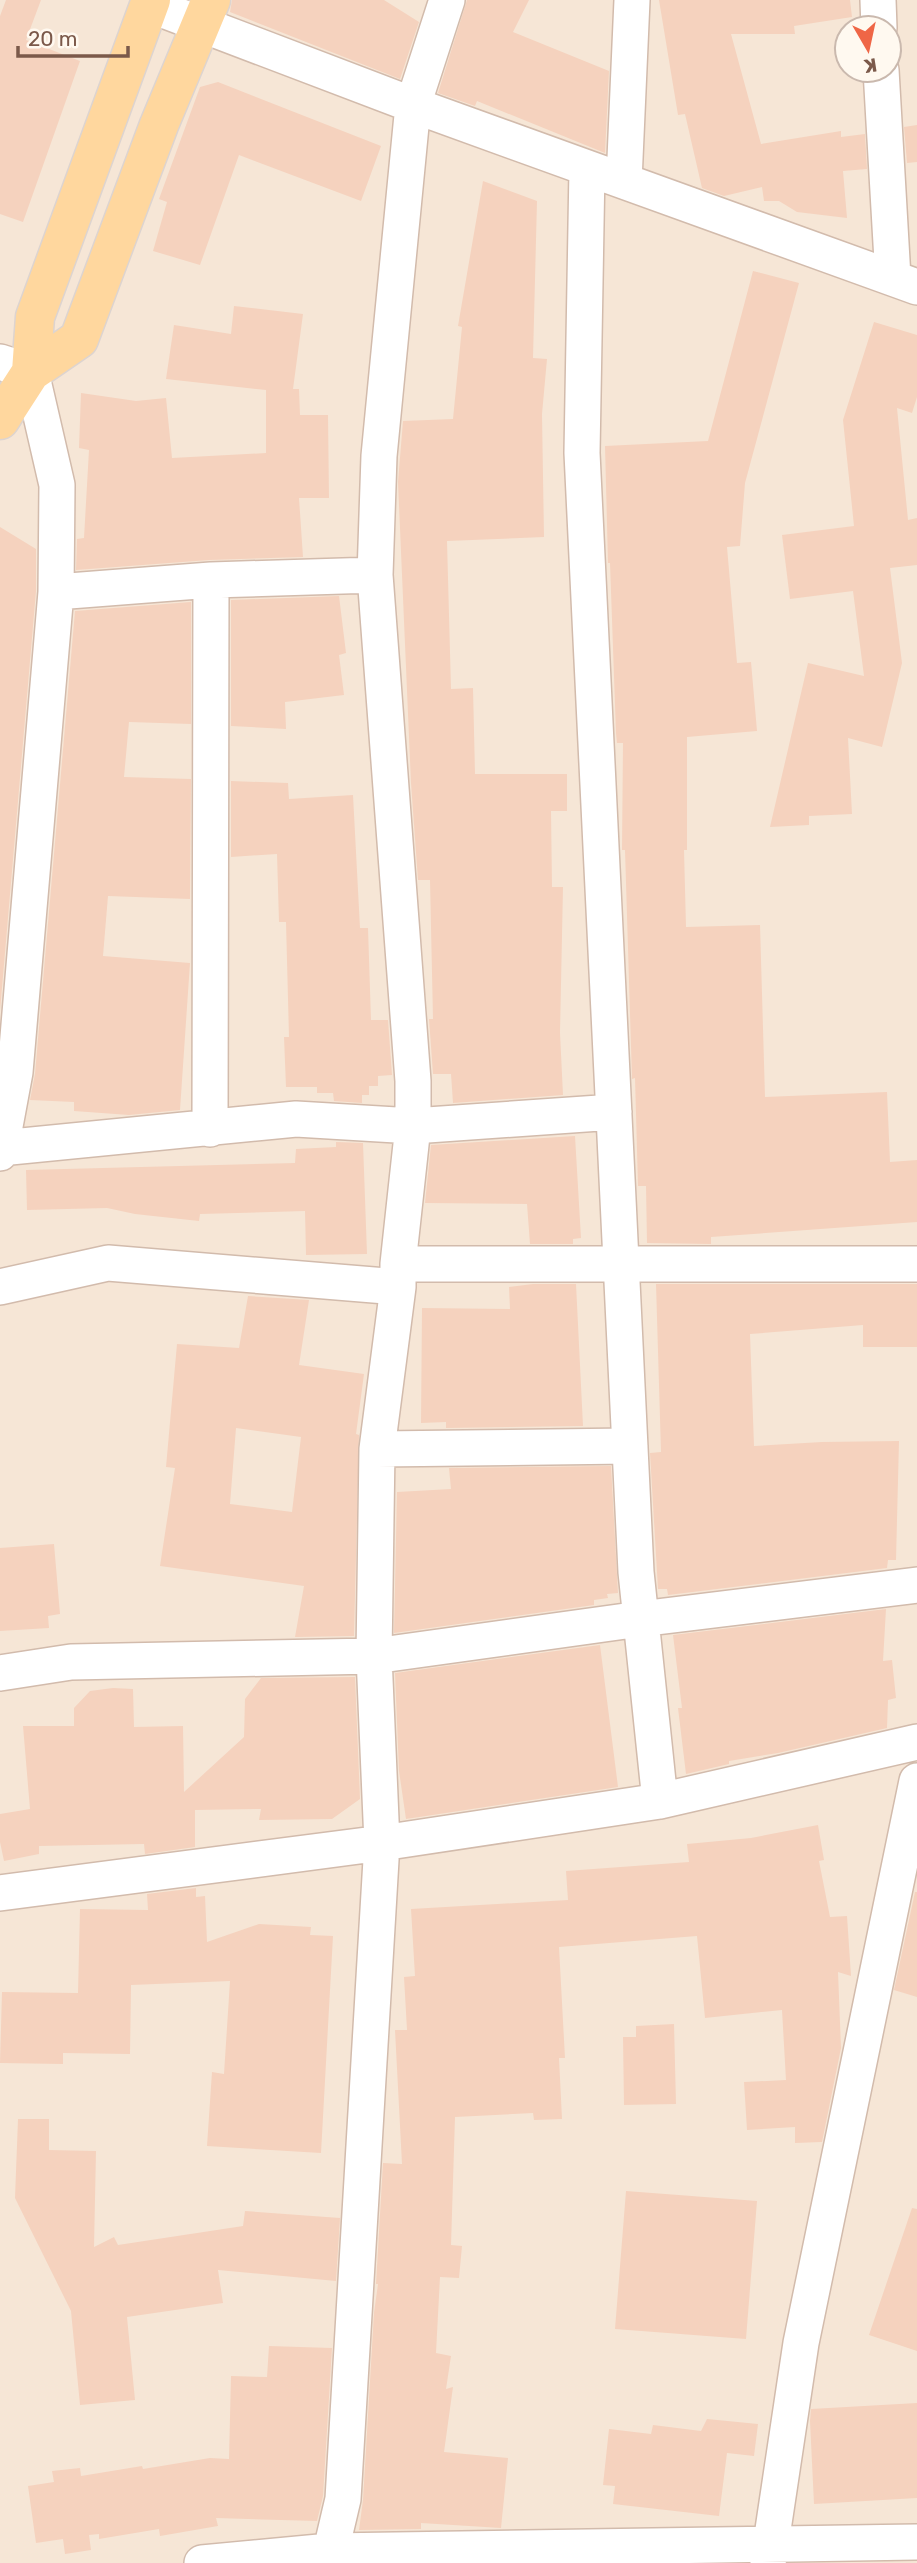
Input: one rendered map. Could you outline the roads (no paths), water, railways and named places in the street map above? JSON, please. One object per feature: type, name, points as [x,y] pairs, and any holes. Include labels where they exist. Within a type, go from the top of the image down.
[{"type":"main road","points":[[0,420],[10,370],[35,317],[151,2]]},
{"type":"main road","points":[[10,370],[79,339],[159,125],[206,12]]},
{"type":"street","points":[[329,2557],[343,2499],[382,1843],[374,1656],[377,1449],[414,1126],[413,1081],[375,575],[379,456],[413,105],[447,0]]},
{"type":"street","points":[[624,181],[632,0]]},
{"type":"street","points":[[151,2],[206,12],[413,105],[905,283],[883,84]]},
{"type":"street","points":[[587,168],[582,453],[636,1573],[660,1801]]},
{"type":"street","points":[[10,370],[57,485],[56,592],[15,1072],[1,1150],[296,1119],[414,1126],[614,1112]]},
{"type":"street","points":[[56,592],[211,580],[375,575]]},
{"type":"street","points":[[210,1129],[211,580]]},
{"type":"street","points":[[0,1287],[108,1263],[398,1275],[621,1264],[917,1264]]},
{"type":"street","points":[[377,1449],[630,1446]]},
{"type":"street","points":[[0,1673],[71,1662],[374,1656],[640,1619],[917,1585]]},
{"type":"street","points":[[0,1893],[382,1843],[660,1801],[917,1742]]},
{"type":"street","points":[[769,2554],[802,2343],[917,1781]]},
{"type":"street","points":[[202,2563],[329,2557],[769,2554],[917,2542]]}]
